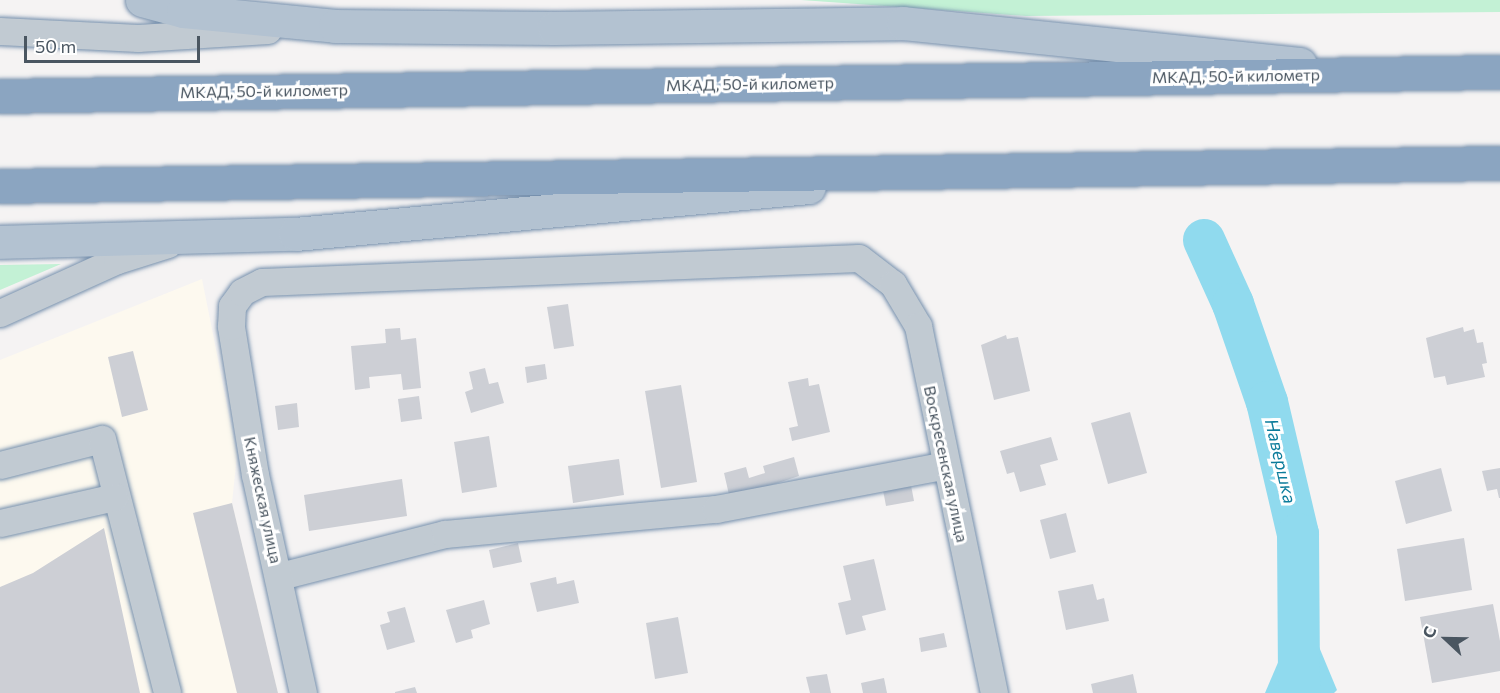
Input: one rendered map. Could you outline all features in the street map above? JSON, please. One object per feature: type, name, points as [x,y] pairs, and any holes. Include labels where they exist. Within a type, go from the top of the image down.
[{"type":"highway","name":"МКАД, 50-й километр","points":[[0,96],[1500,72]]},
{"type":"highway","points":[[0,186],[1500,163]]},
{"type":"main road","points":[[142,0],[183,11],[335,27],[554,28],[903,23],[1390,74]]},
{"type":"main road","points":[[0,242],[182,240],[436,224],[976,171]]},
{"type":"street","points":[[0,31],[138,38],[335,27]]},
{"type":"street","points":[[0,313],[117,260],[182,240]]},
{"type":"street","name":"Княжеская улица","points":[[303,693],[280,576],[246,472],[231,326],[232,306],[242,292],[262,282],[859,258]]},
{"type":"street","name":"Воскресенская улица","points":[[859,258],[893,284],[918,326],[994,693]]},
{"type":"street","points":[[0,465],[102,440],[114,497],[167,693]]},
{"type":"street","points":[[280,576],[445,534],[716,509],[946,465]]},
{"type":"street","points":[[0,523],[114,497]]},
{"type":"shaded area","points":[[202,279],[237,455],[232,503],[278,693],[0,693],[0,360]]},
{"type":"green space","points":[[801,0],[1500,0],[1500,12],[1026,16]]},
{"type":"green space","points":[[61,264],[0,290],[0,265]]},
{"type":"water","points":[[1294,625],[1317,642],[1337,690],[1334,693],[1265,693]]},
{"type":"building","points":[[568,304],[574,346],[554,349],[547,307]]},
{"type":"building","points":[[1463,327],[1464,332],[1474,329],[1477,343],[1483,342],[1487,363],[1482,364],[1485,377],[1447,385],[1445,376],[1434,378],[1426,338]]},
{"type":"building","points":[[400,328],[401,340],[416,338],[421,388],[403,390],[401,374],[369,377],[370,388],[355,390],[351,346],[386,343],[385,329]]},
{"type":"building","points":[[1006,335],[1007,339],[1018,337],[1030,391],[994,400],[981,345]]},
{"type":"building","points":[[133,351],[148,410],[122,417],[108,357]]},
{"type":"building","points":[[545,364],[547,379],[527,383],[525,367]]},
{"type":"building","points":[[485,368],[489,384],[498,382],[504,403],[471,413],[465,392],[473,389],[469,372]]},
{"type":"building","points":[[808,378],[809,386],[819,384],[830,432],[792,441],[789,428],[798,426],[788,382]]},
{"type":"building","points":[[681,385],[697,482],[661,488],[645,391]]},
{"type":"building","points":[[419,396],[422,419],[401,422],[398,399]]},
{"type":"building","points":[[297,403],[299,427],[278,430],[275,406]]},
{"type":"building","points":[[1130,412],[1147,473],[1108,484],[1091,423]]},
{"type":"building","points":[[489,436],[497,487],[462,493],[454,442]]},
{"type":"building","points":[[1051,437],[1058,460],[1040,465],[1046,485],[1020,492],[1014,472],[1007,474],[1000,451]]},
{"type":"building","points":[[794,457],[799,476],[730,499],[724,473],[746,467],[749,478],[765,473],[763,466]]},
{"type":"building","points":[[619,459],[624,495],[573,503],[568,466]]},
{"type":"building","points":[[1441,468],[1452,511],[1406,524],[1395,481]]},
{"type":"building","points":[[1500,468],[1499,498],[1497,489],[1487,491],[1482,471]]},
{"type":"building","points":[[402,479],[407,516],[309,531],[304,495]]},
{"type":"building","points":[[910,480],[914,501],[886,506],[882,485]]},
{"type":"building","points":[[232,503],[278,693],[237,693],[193,513]]},
{"type":"building","points":[[1066,513],[1076,552],[1050,559],[1040,520]]},
{"type":"building","points":[[104,528],[140,693],[0,693],[0,587],[33,573]]},
{"type":"building","points":[[1464,538],[1472,590],[1405,601],[1397,549]]},
{"type":"building","points":[[518,543],[522,562],[493,568],[489,550]]},
{"type":"building","points":[[874,559],[886,610],[862,616],[866,630],[846,635],[838,603],[851,600],[843,566]]},
{"type":"building","points":[[556,577],[557,584],[574,580],[579,603],[537,612],[530,583]]},
{"type":"building","points":[[1093,584],[1097,600],[1104,598],[1109,621],[1066,630],[1058,591]]},
{"type":"building","points":[[484,600],[490,624],[471,630],[473,638],[456,643],[446,610]]},
{"type":"building","points":[[1493,604],[1500,641],[1500,671],[1432,683],[1420,617]]},
{"type":"building","points":[[405,607],[415,642],[387,650],[380,625],[390,622],[387,612]]},
{"type":"building","points":[[678,617],[688,673],[655,679],[646,623]]},
{"type":"building","points":[[944,633],[947,647],[921,652],[919,638]]},
{"type":"building","points":[[827,674],[831,693],[810,693],[806,677]]},
{"type":"building","points":[[1133,674],[1137,693],[1093,693],[1091,684]]},
{"type":"building","points":[[884,678],[887,693],[863,693],[861,683]]},
{"type":"building","points":[[415,687],[417,693],[395,693],[395,692]]},
{"type":"waterway","name":"Навершка","points":[[1204,240],[1233,304],[1267,402],[1298,534],[1299,693]]}]
